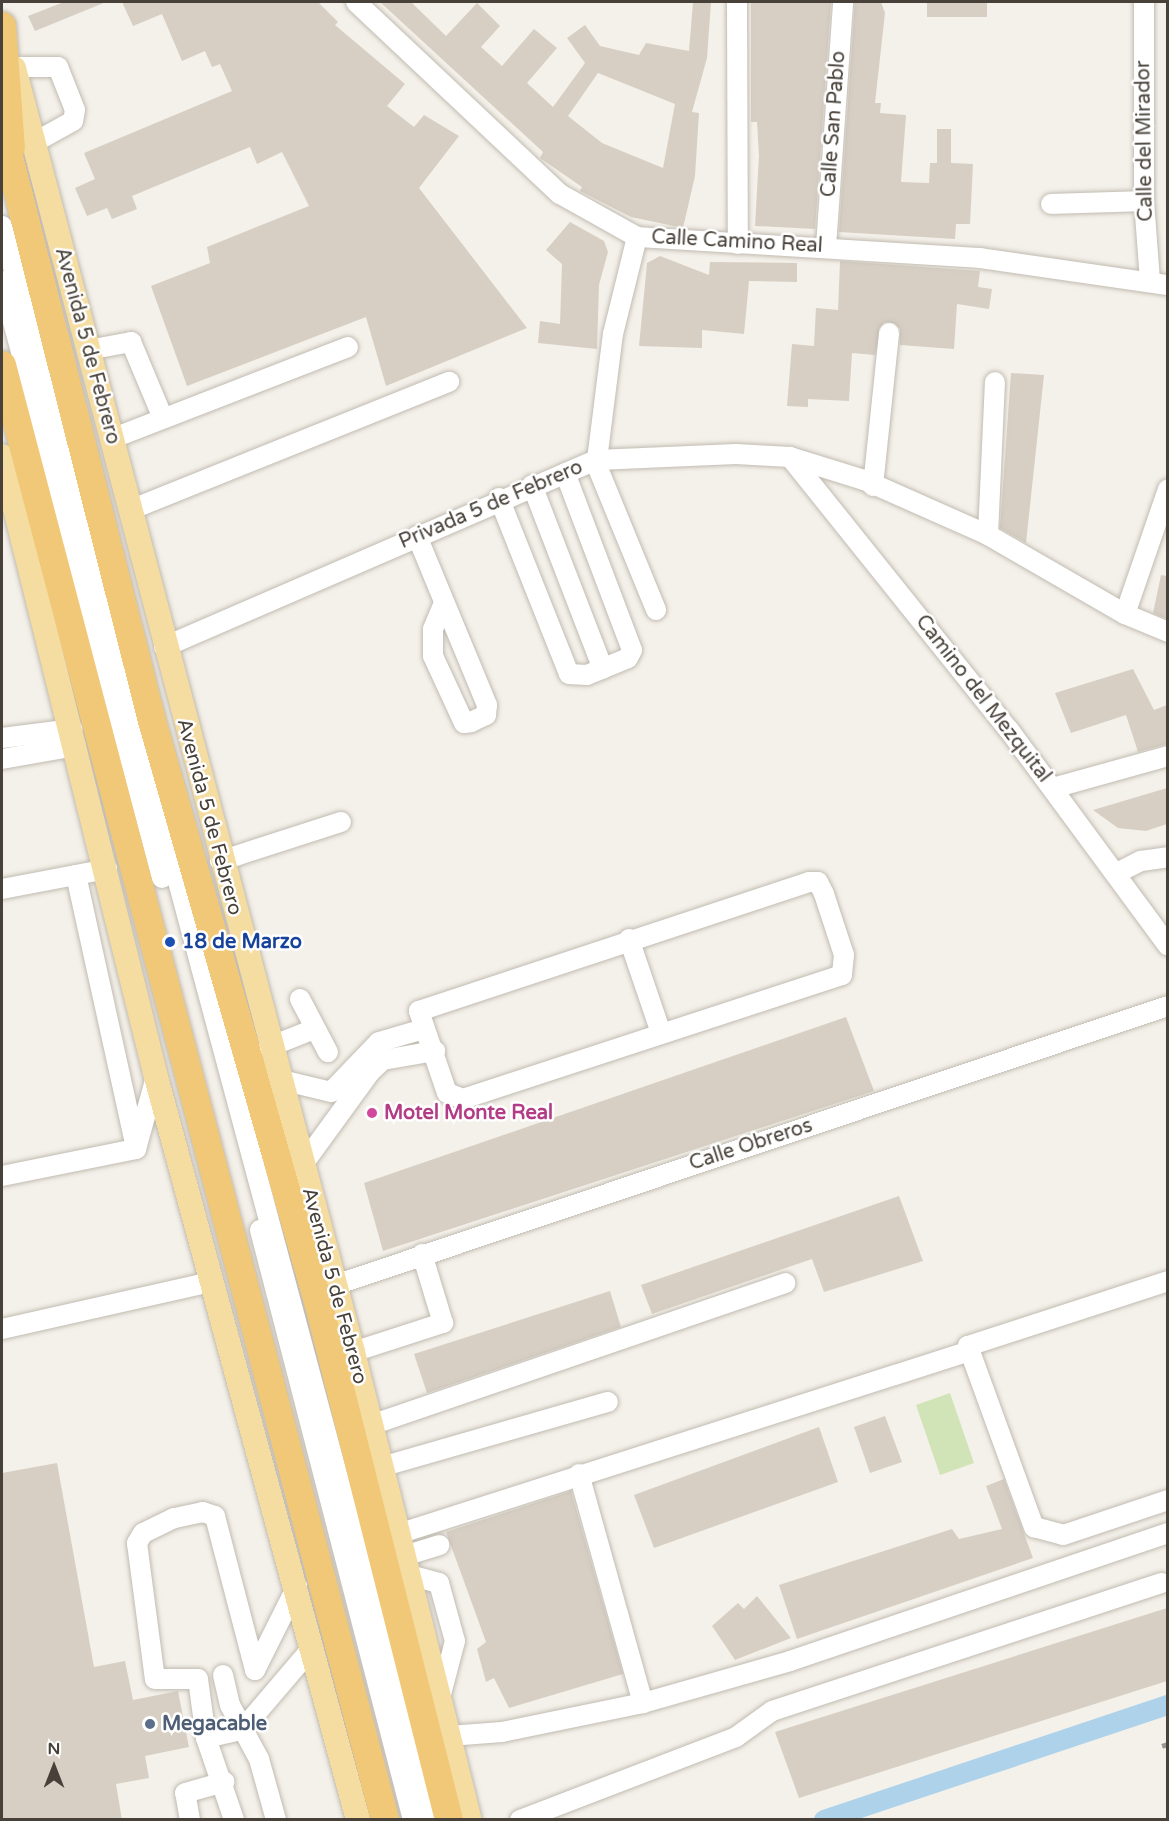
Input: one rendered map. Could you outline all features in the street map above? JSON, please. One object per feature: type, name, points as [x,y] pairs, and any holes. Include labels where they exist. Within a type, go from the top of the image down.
[{"type":"highway","points":[[2,24],[14,177]]},
{"type":"highway","name":"Avenida 5 de Febrero","points":[[2,129],[152,721],[320,1310],[449,1820]]},
{"type":"highway","points":[[2,365],[385,1820]]},
{"type":"main road","name":"Avenida 5 de Febrero","points":[[2,24],[269,1047],[353,1352],[381,1467],[415,1552],[440,1698],[470,1820]]},
{"type":"main road","points":[[2,456],[107,869],[156,1077],[297,1586],[358,1820]]},
{"type":"street","name":"Calle Camino Real","points":[[356,2],[560,194],[637,237],[980,258],[1159,283]]},
{"type":"street","points":[[737,2],[738,244]]},
{"type":"street","name":"Calle San Pablo","points":[[826,247],[843,2]]},
{"type":"street","name":"Calle del Mirador","points":[[1144,2],[1144,201],[1159,283]]},
{"type":"street","points":[[13,67],[58,67],[75,110],[73,121],[33,143]]},
{"type":"street","points":[[1051,204],[1144,201]]},
{"type":"street","points":[[2,226],[430,1820]]},
{"type":"street","points":[[637,237],[613,334],[596,460],[656,610]]},
{"type":"street","points":[[2,281],[110,698],[240,1152],[413,1820]]},
{"type":"street","points":[[873,486],[890,333]]},
{"type":"street","points":[[88,350],[131,342],[163,418]]},
{"type":"street","points":[[111,439],[348,347]]},
{"type":"street","points":[[130,510],[449,382]]},
{"type":"street","points":[[988,535],[995,382]]},
{"type":"street","name":"Privada 5 de Febrero","points":[[164,647],[499,498],[596,460],[790,457],[873,486],[988,535],[1125,614],[1167,632]]},
{"type":"street","name":"Camino del Mezquital","points":[[790,457],[1053,788],[1117,873],[1167,946]]},
{"type":"street","points":[[499,498],[570,674],[603,669],[628,658],[632,650],[566,472]]},
{"type":"street","points":[[532,485],[603,669]]},
{"type":"street","points":[[1125,614],[1167,489]]},
{"type":"street","points":[[417,536],[443,606],[487,705],[486,715],[471,722],[464,723],[433,656],[433,629],[443,606]]},
{"type":"street","points":[[2,738],[74,737]]},
{"type":"street","points":[[2,759],[74,737]]},
{"type":"street","points":[[1053,788],[1167,756]]},
{"type":"street","points":[[220,861],[341,822]]},
{"type":"street","points":[[1117,873],[1141,861],[1167,857]]},
{"type":"street","points":[[2,889],[107,869]]},
{"type":"street","points":[[76,875],[136,1149]]},
{"type":"street","points":[[809,882],[818,882],[844,955],[842,975],[660,1030],[463,1099],[447,1093],[435,1051],[419,1016],[423,1009],[629,939],[809,882]]},
{"type":"street","points":[[629,939],[660,1030]]},
{"type":"street","points":[[300,999],[312,1030],[328,1052]]},
{"type":"street","name":"Calle Obreros","points":[[335,1285],[1167,1006]]},
{"type":"street","points":[[278,1079],[330,1092],[379,1042],[424,1029]]},
{"type":"street","points":[[269,1047],[312,1030]]},
{"type":"street","points":[[301,1167],[376,1066],[403,1054],[435,1051]]},
{"type":"street","points":[[136,1149],[156,1077]]},
{"type":"street","points":[[2,1176],[136,1149]]},
{"type":"street","points":[[353,1352],[443,1323],[422,1254]]},
{"type":"street","points":[[968,1346],[1167,1281]]},
{"type":"street","points":[[2,1329],[211,1282]]},
{"type":"street","points":[[371,1425],[785,1283]]},
{"type":"street","points":[[415,1552],[579,1474],[967,1352],[968,1346]]},
{"type":"street","points":[[968,1346],[1034,1527],[1063,1535],[1167,1500]]},
{"type":"street","points":[[381,1467],[608,1402]]},
{"type":"street","points":[[579,1474],[643,1703]]},
{"type":"street","points":[[203,1512],[215,1516],[255,1670],[198,1679],[155,1679],[137,1543],[142,1533],[174,1518],[203,1512]]},
{"type":"street","points":[[449,1736],[502,1732],[643,1703],[790,1661],[1167,1533]]},
{"type":"street","points":[[415,1552],[439,1583],[455,1641],[440,1698]]},
{"type":"street","points":[[415,1552],[439,1583]]},
{"type":"street","points":[[520,1820],[736,1737],[772,1710],[1162,1583]]},
{"type":"street","points":[[255,1670],[297,1586]]},
{"type":"street","points":[[206,1738],[242,1730],[313,1647]]},
{"type":"street","points":[[223,1675],[242,1730],[259,1759],[276,1820]]},
{"type":"street","points":[[198,1679],[206,1738],[224,1782],[234,1820]]},
{"type":"street","points":[[190,1820],[185,1794],[224,1782]]},
{"type":"green space","points":[[950,1393],[974,1463],[940,1475],[916,1405]]},
{"type":"building","points":[[64,2],[106,2],[35,31],[28,16]]},
{"type":"building","points":[[122,2],[318,2],[338,22],[335,25],[405,84],[387,106],[414,127],[424,115],[459,136],[419,188],[527,328],[386,386],[366,317],[187,386],[151,286],[210,263],[207,247],[309,206],[282,152],[257,164],[250,147],[132,196],[137,209],[112,219],[107,208],[87,216],[75,188],[95,179],[84,153],[232,91],[220,64],[212,67],[205,51],[182,61],[162,14],[133,26]]},
{"type":"building","points":[[380,2],[411,2],[446,36],[477,3],[500,26],[481,47],[502,66],[534,29],[557,48],[527,83],[553,107],[585,63],[567,38],[585,25],[600,46],[639,55],[646,43],[689,51],[693,2],[711,2],[707,58],[692,112],[699,113],[695,176],[683,228],[631,217],[580,191],[582,187],[540,158],[543,152]],"holes":[[[598,73],[675,104],[663,168],[602,143],[568,116]]]},
{"type":"building","points":[[751,2],[831,2],[815,229],[755,226],[759,156],[757,122],[751,122]]},
{"type":"building","points":[[855,2],[881,2],[885,13],[875,103],[881,103],[880,113],[906,115],[901,182],[929,183],[930,163],[937,163],[937,129],[951,129],[951,163],[973,164],[970,224],[956,224],[955,239],[839,232]]},
{"type":"building","points":[[927,2],[987,2],[987,17],[927,17]]},
{"type":"building","points":[[570,222],[604,241],[608,252],[599,285],[597,349],[538,343],[540,321],[560,324],[562,264],[546,250]]},
{"type":"building","points":[[660,256],[709,275],[710,262],[797,263],[797,282],[749,281],[744,334],[702,330],[702,348],[639,346],[647,263]]},
{"type":"building","points":[[840,261],[980,271],[978,287],[992,289],[989,309],[957,304],[954,349],[900,345],[900,328],[884,322],[875,355],[852,353],[849,401],[808,399],[808,407],[787,406],[792,344],[814,346],[816,308],[838,310]]},
{"type":"building","points":[[1011,373],[1044,375],[1026,543],[1000,528]]},
{"type":"building","points":[[1161,575],[1167,576],[1167,619],[1153,613]]},
{"type":"building","points":[[1133,669],[1154,710],[1167,705],[1167,744],[1138,752],[1126,715],[1071,733],[1055,693]]},
{"type":"building","points":[[1167,788],[1167,824],[1146,831],[1118,828],[1093,810]]},
{"type":"building","points":[[846,1017],[874,1091],[383,1251],[364,1183]]},
{"type":"building","points":[[899,1196],[923,1261],[824,1292],[812,1259],[652,1314],[641,1285]]},
{"type":"building","points":[[610,1291],[621,1327],[427,1393],[414,1354]]},
{"type":"building","points":[[885,1416],[902,1462],[870,1473],[854,1427]]},
{"type":"building","points":[[819,1427],[838,1482],[654,1548],[634,1495]]},
{"type":"building","points":[[57,1463],[94,1667],[125,1661],[133,1700],[178,1691],[189,1747],[145,1756],[149,1778],[116,1784],[122,1820],[2,1820],[2,1473]]},
{"type":"building","points":[[1004,1479],[1033,1558],[797,1639],[779,1585],[952,1529],[959,1539],[1002,1529],[986,1486]]},
{"type":"building","points":[[571,1491],[623,1674],[509,1708],[494,1678],[486,1682],[477,1649],[486,1642],[446,1532]]},
{"type":"building","points":[[757,1596],[791,1638],[735,1660],[712,1626],[738,1603],[744,1609]]},
{"type":"building","points":[[1167,1608],[1167,1681],[799,1798],[775,1732]]},
{"type":"waterway","points":[[824,1820],[1168,1705]]},
{"type":"railway","points":[[1162,1746],[1168,1744]]},
{"type":"place","name":"18 de Marzo","points":[[170,942]]},
{"type":"place","name":"Motel Monte Real","points":[[372,1113]]},
{"type":"place","name":"Megacable","points":[[150,1724]]}]
